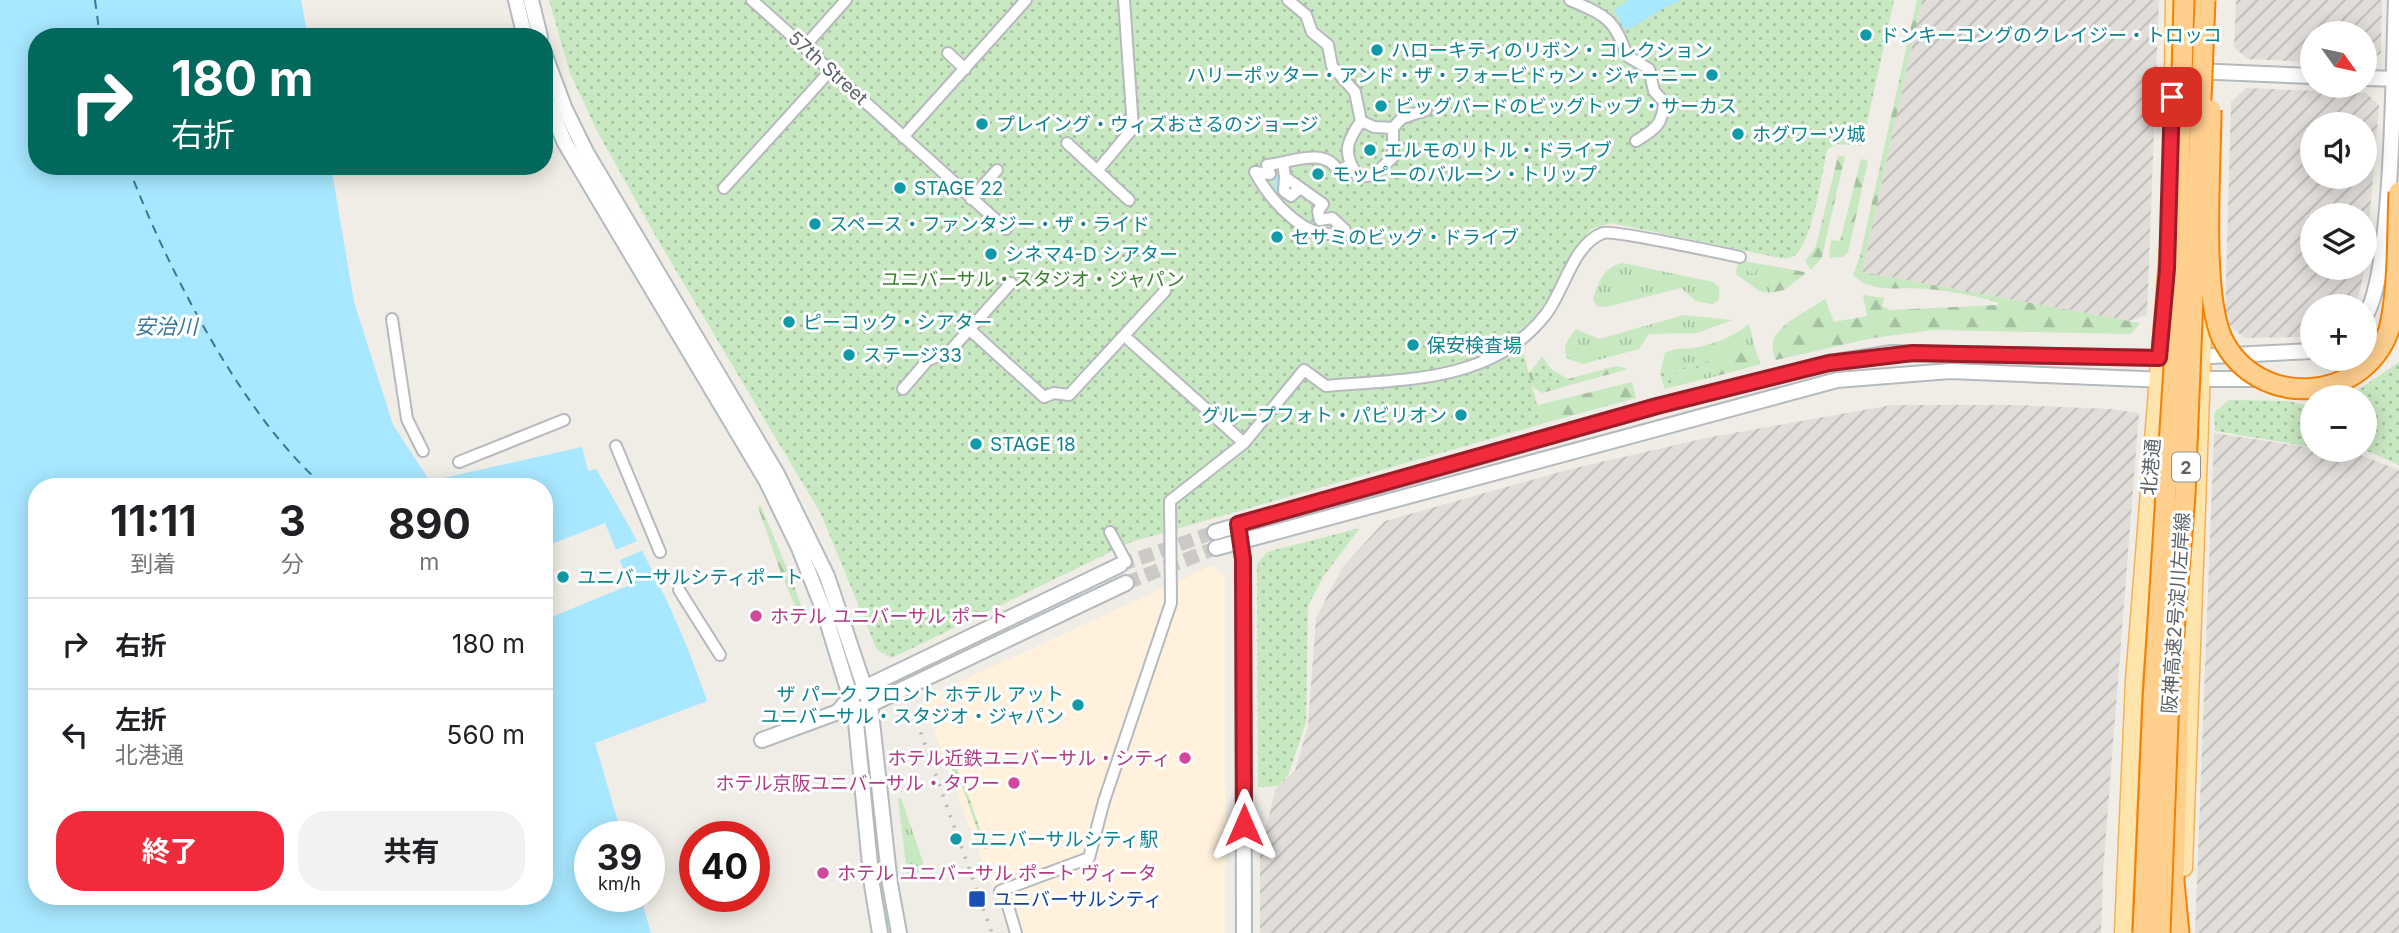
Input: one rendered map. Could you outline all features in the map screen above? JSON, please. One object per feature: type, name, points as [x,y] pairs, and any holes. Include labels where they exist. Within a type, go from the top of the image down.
[{"type":"highway","points":[[2173,64],[2186,0]]},
{"type":"highway","name":"阪神高速2号淀川左岸線","points":[[2143,933],[2152,701],[2174,380],[2186,0]]},
{"type":"highway","points":[[2209,0],[2213,300],[2222,338],[2232,356],[2245,368],[2278,387],[2296,391],[2333,385],[2366,365],[2389,330],[2395,302],[2399,192]]},
{"type":"highway","name":"阪神高速2号淀川左岸線","points":[[2160,933],[2169,695],[2185,495],[2209,0]]},
{"type":"highway","points":[[2180,933],[2174,882],[2185,495]]},
{"type":"main road","name":"北港通","points":[[2123,933],[2134,681],[2167,269],[2174,0]]},
{"type":"main road","points":[[2180,933],[2203,357],[2210,72],[2209,0]]},
{"type":"street","points":[[516,0],[523,28]]},
{"type":"street","points":[[531,0],[538,28]]},
{"type":"street","name":"57th Street","points":[[752,0],[1006,229]]},
{"type":"street","points":[[804,47],[846,0]]},
{"type":"street","points":[[903,137],[1026,0]]},
{"type":"street","points":[[1097,171],[1133,128],[1124,0]]},
{"type":"street","points":[[1288,0],[1306,15],[1312,32],[1328,45],[1332,66],[1355,92],[1361,121],[1349,139],[1347,160],[1358,177],[1374,175],[1394,158],[1394,128],[1402,118],[1426,110]]},
{"type":"street","points":[[1570,0],[1609,17],[1621,36],[1627,56],[1649,69],[1654,91],[1664,102],[1663,118],[1657,128],[1636,141]]},
{"type":"street","points":[[2376,294],[2396,79],[2396,0]]},
{"type":"street","points":[[947,53],[965,69]]},
{"type":"street","points":[[2173,64],[2210,72],[2300,76]]},
{"type":"street","points":[[724,188],[831,70]]},
{"type":"street","points":[[553,77],[586,152],[771,464],[803,523],[827,576],[870,704],[890,884],[899,933]]},
{"type":"street","points":[[2377,78],[2396,79]]},
{"type":"street","points":[[553,116],[565,143],[767,482],[799,548],[855,712],[872,885],[880,933]]},
{"type":"street","points":[[1361,121],[1374,127],[1394,128]]},
{"type":"street","points":[[1067,143],[1129,200]]},
{"type":"street","points":[[1283,163],[1284,191],[1291,196],[1300,188],[1323,204],[1318,211],[1320,220],[1332,218],[1345,230],[1335,235],[1315,234],[1304,227],[1266,193],[1255,172],[1270,174],[1267,165],[1321,156],[1333,162],[1338,171],[1350,164]]},
{"type":"street","points":[[971,199],[997,170]]},
{"type":"street","points":[[1300,240],[1304,227]]},
{"type":"street","points":[[1000,891],[1089,858],[1104,801],[1171,603],[1170,501],[1244,443],[1304,370],[1326,386],[1432,377],[1472,368],[1515,346],[1546,314],[1584,244],[1606,232],[1740,257]]},
{"type":"street","points":[[903,389],[929,360],[949,352],[1011,284]]},
{"type":"street","points":[[970,329],[1044,397],[1054,393],[1069,395],[1165,291]]},
{"type":"street","points":[[392,319],[407,419],[423,452]]},
{"type":"street","points":[[1216,548],[1837,380],[1950,371],[2157,381],[2202,378],[2327,379],[2350,372],[2375,358],[2397,338]]},
{"type":"street","points":[[1129,340],[1244,443]]},
{"type":"street","points":[[1215,532],[1657,406],[1829,363],[1892,353],[2159,358],[2300,352]]},
{"type":"street","points":[[459,462],[564,420]]},
{"type":"street","points":[[616,446],[660,552]]},
{"type":"street","points":[[1238,524],[1241,541],[1244,933]]},
{"type":"street","points":[[838,712],[850,696],[866,687],[1123,564],[1110,532]]},
{"type":"street","points":[[762,740],[838,712],[855,712],[1126,583]]},
{"type":"street","points":[[679,590],[720,655]]},
{"type":"street","points":[[1008,906],[1016,933]]},
{"type":"shaded area","points":[[1922,0],[2159,0],[2147,315],[2128,321],[1862,272]]},
{"type":"shaded area","points":[[2236,0],[2382,0],[2381,53],[2377,56],[2377,21],[2300,21],[2300,61],[2247,59],[2234,47]]},
{"type":"shaded area","points":[[2246,88],[2300,90],[2300,98],[2371,98],[2379,105],[2377,129],[2377,112],[2300,112],[2300,189],[2372,189],[2371,203],[2300,203],[2300,280],[2362,280],[2359,294],[2300,294],[2300,337],[2244,338],[2225,321],[2231,102]]},
{"type":"shaded area","points":[[1892,405],[2015,405],[2111,409],[2139,413],[2103,872],[2101,933],[1260,933],[1260,853],[1275,791],[1295,771],[1308,726],[1316,618],[1342,568],[1385,521],[1571,469],[1706,438]]},
{"type":"shaded area","points":[[2214,433],[2300,446],[2300,462],[2377,462],[2399,470],[2399,933],[2195,933]]},
{"type":"shaded area","points":[[1213,565],[1226,576],[1226,933],[1009,933],[922,699]]},
{"type":"green space","name":"ユニバーサル・スタジオ・ジャパン","points":[[549,0],[1894,0],[1862,146],[1836,144],[1827,150],[1811,225],[1799,251],[1792,257],[1782,258],[1611,223],[1591,229],[1579,244],[1551,300],[1525,335],[1522,347],[1542,424],[1131,542],[892,658],[877,650],[821,514],[662,247],[596,129],[570,73]]},
{"type":"green space","points":[[1917,0],[1922,0],[1862,272],[2140,323],[2131,334],[1934,330],[1873,338],[1776,360],[1773,349],[1779,331],[1825,299],[1834,322],[1867,316],[1863,295],[1884,298],[1882,306],[1890,310],[1999,303],[1946,291],[1879,287],[1853,275],[1860,256]]},
{"type":"green space","points":[[1838,156],[1845,156],[1822,257],[1811,270],[1805,261],[1816,246]]},
{"type":"green space","points":[[1861,159],[1868,161],[1848,252],[1843,257],[1829,258],[1831,240],[1840,241]]},
{"type":"green space","points":[[1739,260],[1760,264],[1755,274],[1737,267]]},
{"type":"green space","points":[[1623,263],[1713,282],[1719,287],[1719,299],[1713,304],[1696,301],[1681,288],[1606,307],[1597,306],[1593,299],[1603,276],[1611,268]]},
{"type":"green space","points":[[1760,264],[1778,267],[1770,293],[1759,291],[1736,274],[1737,267],[1755,274]]},
{"type":"green space","points":[[1778,267],[1805,274],[1784,290],[1770,293]]},
{"type":"green space","points":[[1684,315],[1732,320],[1697,333],[1649,334],[1639,349],[1583,364],[1568,359],[1566,354],[1566,343],[1576,329],[1599,339]]},
{"type":"green space","points":[[1749,324],[1755,349],[1660,374],[1665,353],[1715,343]]},
{"type":"green space","points":[[1755,349],[1761,364],[1717,376],[1712,370],[1700,367],[1701,363]]},
{"type":"green space","points":[[1542,356],[1552,370],[1568,379],[1562,384],[1535,382],[1531,371]]},
{"type":"green space","points":[[2399,362],[2399,465],[2377,456],[2377,385],[2365,385]]},
{"type":"green space","points":[[1701,363],[1700,367],[1675,374],[1672,387],[1665,389],[1660,374]]},
{"type":"green space","points":[[1616,366],[1628,369],[1542,393],[1534,388],[1526,377],[1531,371],[1535,382],[1561,384],[1568,379]]},
{"type":"green space","points":[[1699,367],[1712,370],[1717,376],[1672,387],[1675,374]]},
{"type":"green space","points":[[1632,382],[1636,398],[1342,478],[1534,406]]},
{"type":"green space","points":[[2229,400],[2289,401],[2300,404],[2300,445],[2215,431],[2214,413]]},
{"type":"green space","points":[[761,506],[788,571],[781,573],[758,507]]},
{"type":"green space","points":[[1360,528],[1323,577],[1308,606],[1306,722],[1288,776],[1279,786],[1258,787],[1257,564],[1267,552]]},
{"type":"green space","points":[[790,575],[806,618],[800,617],[783,578]]},
{"type":"green space","points":[[951,757],[964,783],[987,849],[984,849],[962,786],[958,787],[948,758]]},
{"type":"green space","points":[[898,798],[901,798],[926,871],[907,874]]},
{"type":"green space","points":[[872,810],[876,810],[893,933],[887,933]]},
{"type":"water","name":"安治川","points":[[0,0],[301,0],[306,28],[28,28],[28,175],[333,175],[354,302],[393,425],[428,478],[28,478],[28,905],[553,905],[553,478],[443,478],[582,447],[588,471],[596,469],[658,582],[707,701],[595,743],[618,821],[574,821],[574,912],[645,912],[651,933],[0,933]]},
{"type":"water","points":[[1628,0],[1683,0],[1671,4],[1629,29],[1624,28],[1614,10]]},
{"type":"pier","points":[[605,523],[616,550],[639,540],[643,550],[620,560],[630,585],[553,616],[553,543]]},
{"type":"waterway","points":[[1276,176],[1277,194]]},
{"type":"ferry route","points":[[95,0],[99,28]]},
{"type":"ferry route","points":[[132,175],[185,293],[236,381],[294,457],[316,478]]},
{"type":"tunnel","points":[[1120,565],[1215,532]]},
{"type":"tunnel","points":[[1126,583],[1216,548]]},
{"type":"railway","points":[[917,722],[992,933]]},
{"type":"place","name":"ドンキーコングのクレイジー・トロッコ","points":[[1866,35]]},
{"type":"place","name":"ハローキティのリボン・コレクション","points":[[1377,50]]},
{"type":"place","name":"ハリーポッター・アンド・ザ・フォービドゥン・ジャーニー","points":[[1712,75]]},
{"type":"place","name":"ビッグバードのビッグトップ・サーカス","points":[[1381,106]]},
{"type":"place","name":"プレイング・ウィズおさるのジョージ","points":[[982,124]]},
{"type":"place","name":"ホグワーツ城","points":[[1738,134]]},
{"type":"place","name":"エルモのリトル・ドライブ","points":[[1370,150]]},
{"type":"place","name":"モッピーのバルーン・トリップ","points":[[1318,174]]},
{"type":"place","name":"STAGE 22","points":[[900,188]]},
{"type":"place","name":"スペース・ファンタジー・ザ・ライド","points":[[815,224]]},
{"type":"place","name":"セサミのビッグ・ドライブ","points":[[1277,237]]},
{"type":"place","name":"シネマ4-D シアター","points":[[991,254]]},
{"type":"place","name":"ピーコック・シアター","points":[[789,322]]},
{"type":"place","name":"保安検査場","points":[[1413,345]]},
{"type":"place","name":"ステージ33","points":[[849,355]]},
{"type":"place","name":"グループフォト・パビリオン","points":[[1461,415]]},
{"type":"place","name":"STAGE 18","points":[[976,444]]},
{"type":"place","name":"ユニバーサルシティポート","points":[[563,577]]},
{"type":"place","name":"ホテル ユニバーサル ポート","points":[[756,616]]},
{"type":"place","name":"ザ パーク フロント ホテル アット ユニバーサル・スタジオ・ジャパン","points":[[1078,705]]},
{"type":"place","name":"ホテル近鉄ユニバーサル・シティ","points":[[1185,758]]},
{"type":"place","name":"ホテル京阪ユニバーサル・タワー","points":[[1014,783]]},
{"type":"place","name":"ユニバーサルシティ駅","points":[[956,839]]},
{"type":"place","name":"ホテル ユニバーサル ポート ヴィータ","points":[[823,873]]},
{"type":"place","name":"ユニバーサルシティ","points":[[977,899]]},
{"type":"route","points":[[1244,825],[1243,559],[1238,524],[1657,406],[1829,363],[1892,353],[2159,358],[2167,269],[2172,97]]}]
